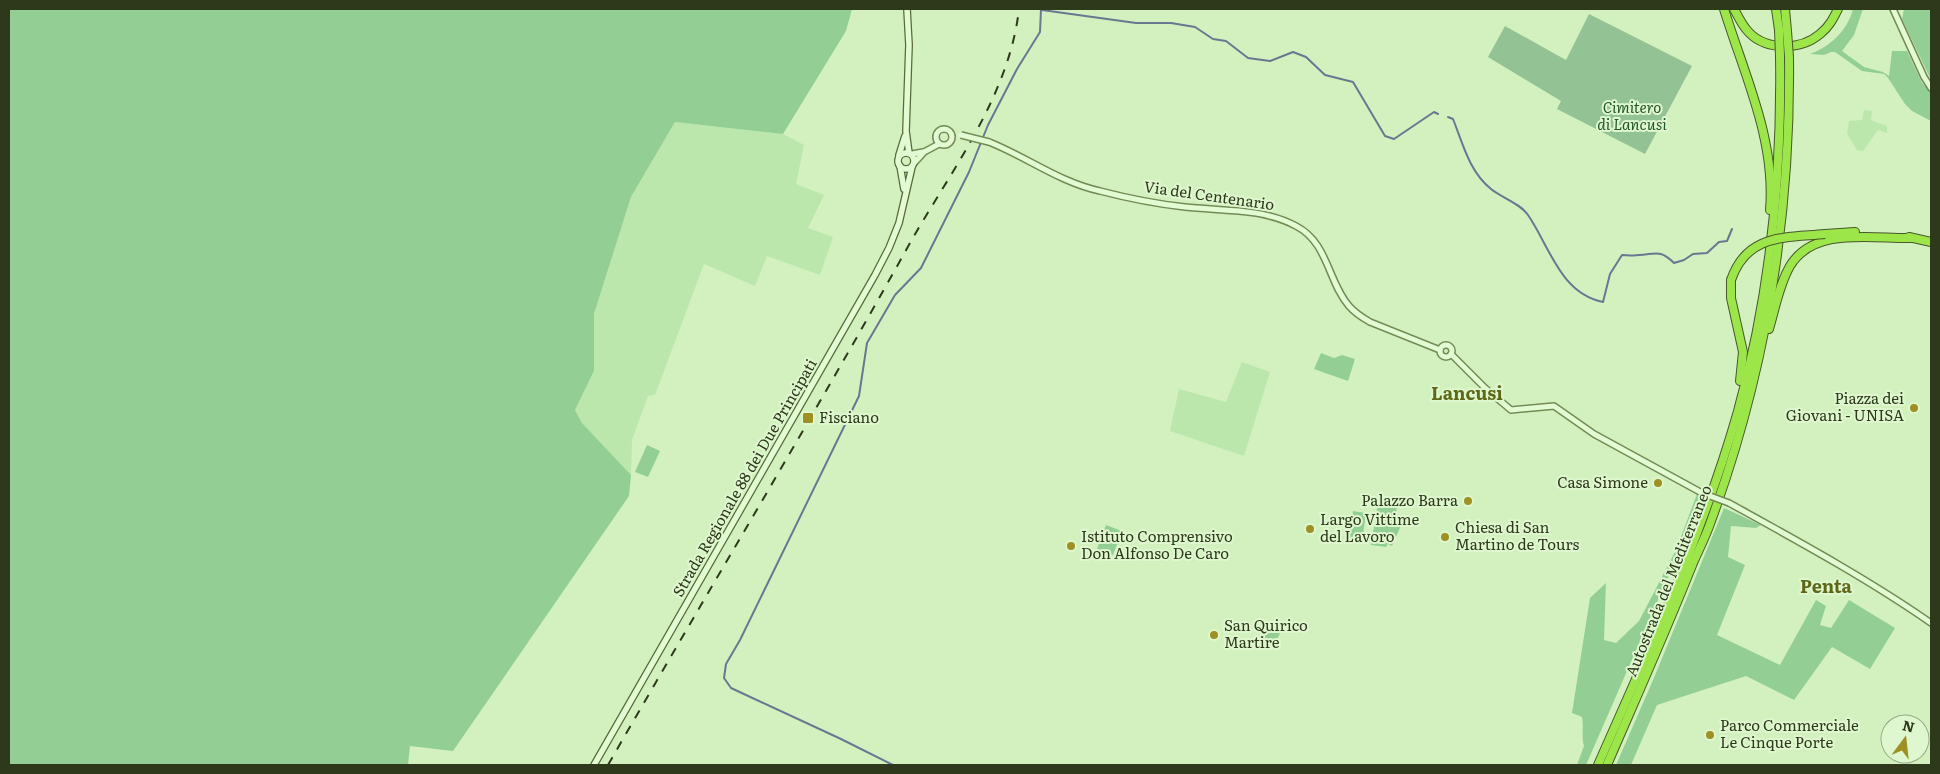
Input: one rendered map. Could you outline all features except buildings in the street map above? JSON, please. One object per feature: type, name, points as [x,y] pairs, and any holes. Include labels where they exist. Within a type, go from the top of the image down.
[{"type":"highway","points":[[1724,9],[1755,102],[1765,138],[1768,159],[1770,202],[1758,304],[1758,320]]},
{"type":"highway","points":[[1734,9],[1746,30],[1755,38],[1781,46],[1804,44],[1819,35],[1830,24],[1838,9]]},
{"type":"highway","points":[[1776,9],[1783,31]]},
{"type":"highway","points":[[1758,320],[1766,280],[1775,205],[1785,94],[1784,9]]},
{"type":"highway","name":"Autostrada del Mediterraneo","points":[[1607,765],[1710,522],[1754,381],[1773,281],[1781,226],[1788,137],[1785,94]]},
{"type":"highway","points":[[1703,517],[1705,500],[1734,409],[1742,372],[1743,352],[1731,298],[1731,280],[1736,266],[1744,256],[1760,244],[1773,240],[1825,234],[1881,233],[1931,242]]},
{"type":"highway","points":[[1754,381],[1786,272],[1799,254],[1812,246],[1843,238],[1912,238]]},
{"type":"highway","name":"Autostrada del Mediterraneo","points":[[1598,765],[1703,517],[1738,410],[1758,320]]},
{"type":"main road","points":[[898,158],[906,131],[909,45],[907,9]]},
{"type":"main road","points":[[900,166],[907,169],[913,165],[906,131]]},
{"type":"main road","points":[[898,158],[904,152],[911,153]]},
{"type":"main road","name":"Strada Regionale 88 dei Due Principati","points":[[898,158],[904,183],[904,198]]},
{"type":"main road","name":"Strada Regionale 88 dei Due Principati","points":[[594,765],[875,275],[899,223],[913,165]]},
{"type":"street","points":[[1893,9],[1924,77],[1931,88]]},
{"type":"street","points":[[938,141],[938,132],[947,130],[952,135],[952,140]]},
{"type":"street","name":"Via del Centenario","points":[[947,130],[989,142],[1076,184],[1099,191],[1183,207],[1246,212],[1292,223],[1308,233],[1316,242],[1345,300],[1361,317],[1440,350]]},
{"type":"street","points":[[938,141],[948,145],[952,140],[961,135]]},
{"type":"street","points":[[913,165],[924,152],[938,141]]},
{"type":"street","points":[[911,153],[924,152]]},
{"type":"street","points":[[1448,345],[1452,348],[1451,354],[1445,356],[1440,350],[1442,346],[1448,345]]},
{"type":"street","points":[[1451,354],[1485,388],[1511,410],[1554,406],[1594,434],[1702,493],[1728,503],[1907,606],[1931,624]]},
{"type":"green space","points":[[9,9],[852,9],[846,31],[783,134],[675,122],[631,197],[594,314],[594,371],[575,410],[582,423],[631,475],[629,496],[453,751],[410,746],[408,765],[9,765]]},
{"type":"green space","points":[[1853,9],[1863,9],[1854,35],[1842,51],[1864,67],[1883,72],[1889,76],[1892,51],[1907,51],[1922,83],[1931,93],[1931,121],[1912,111],[1905,104],[1884,74],[1862,71],[1835,52],[1824,55],[1810,54],[1825,47],[1837,37],[1847,24]]},
{"type":"green space","points":[[1904,9],[1931,9],[1931,80],[1902,19]]},
{"type":"green space","name":"Cimitero di Lancusi","points":[[1589,14],[1692,66],[1645,154],[1557,109],[1561,101],[1488,57],[1505,26],[1566,60]]},
{"type":"green space","points":[[1864,110],[1872,111],[1871,120],[1887,126],[1887,133],[1878,130],[1863,151],[1857,150],[1847,134],[1849,121],[1862,120]]},
{"type":"green space","points":[[675,122],[783,134],[804,145],[796,184],[824,195],[808,228],[833,237],[820,275],[767,256],[755,286],[704,264],[655,395],[648,396],[632,440],[631,475],[582,423],[575,410],[594,371],[594,314],[631,197]]},
{"type":"green space","points":[[1321,353],[1334,358],[1342,355],[1355,359],[1348,381],[1314,369]]},
{"type":"green space","points":[[1242,362],[1270,372],[1244,456],[1170,431],[1179,389],[1226,402]]},
{"type":"green space","points":[[647,445],[660,451],[648,477],[635,472]]},
{"type":"green space","points":[[1697,494],[1703,497],[1586,765],[1577,765],[1584,746],[1583,721],[1582,717],[1572,713],[1590,598],[1606,583],[1604,640],[1616,643],[1639,621],[1676,550]]},
{"type":"green space","points":[[1378,503],[1397,506],[1394,527],[1398,519],[1403,521],[1392,546],[1388,544],[1386,547],[1371,545]]},
{"type":"green space","points":[[1724,508],[1761,525],[1756,528],[1731,526],[1728,557],[1745,565],[1717,635],[1780,665],[1816,600],[1826,606],[1820,625],[1831,628],[1849,600],[1895,628],[1870,669],[1832,647],[1794,700],[1746,676],[1657,705],[1631,765],[1616,765],[1653,680]]},
{"type":"green space","points":[[1353,511],[1366,513],[1362,542],[1349,541]]},
{"type":"green space","points":[[1106,525],[1122,531],[1113,555],[1097,549]]},
{"type":"green space","points":[[1265,626],[1281,631],[1274,646],[1263,638]]},
{"type":"waterway","points":[[893,765],[731,688],[724,678],[726,664],[740,640],[859,396],[867,343],[895,295],[921,268],[969,172],[988,125],[1017,69],[1040,32],[1041,9]]},
{"type":"waterway","points":[[1042,10],[1136,23],[1171,23],[1195,27],[1213,39],[1226,41],[1248,58],[1270,61],[1293,52],[1306,57],[1325,75],[1353,82],[1385,136],[1394,139],[1434,112],[1438,114]]},
{"type":"waterway","points":[[1448,117],[1453,119],[1472,166],[1483,182],[1525,211],[1566,279],[1588,297],[1603,302],[1610,274],[1622,255],[1658,253],[1674,263],[1684,260],[1693,254],[1707,253],[1719,242],[1727,241],[1732,229]]},
{"type":"railway","points":[[608,765],[976,131],[1004,72],[1013,41],[1019,9]]},
{"type":"place","name":"Piazza dei Giovani - UNISA","points":[[1914,408]]},
{"type":"place","name":"Fisciano","points":[[808,418]]},
{"type":"place","name":"Casa Simone","points":[[1658,483]]},
{"type":"place","name":"Palazzo Barra","points":[[1468,501]]},
{"type":"place","name":"Largo Vittime del Lavoro","points":[[1310,529]]},
{"type":"place","name":"Chiesa di San Martino de Tours","points":[[1445,537]]},
{"type":"place","name":"Istituto Comprensivo Don Alfonso De Caro","points":[[1071,546]]},
{"type":"place","name":"San Quirico Martire","points":[[1214,635]]},
{"type":"place","name":"Parco Commerciale Le Cinque Porte","points":[[1710,735]]},
{"type":"district","name":"Lancusi","points":[[1467,394]]},
{"type":"district","name":"Penta","points":[[1826,587]]}]
